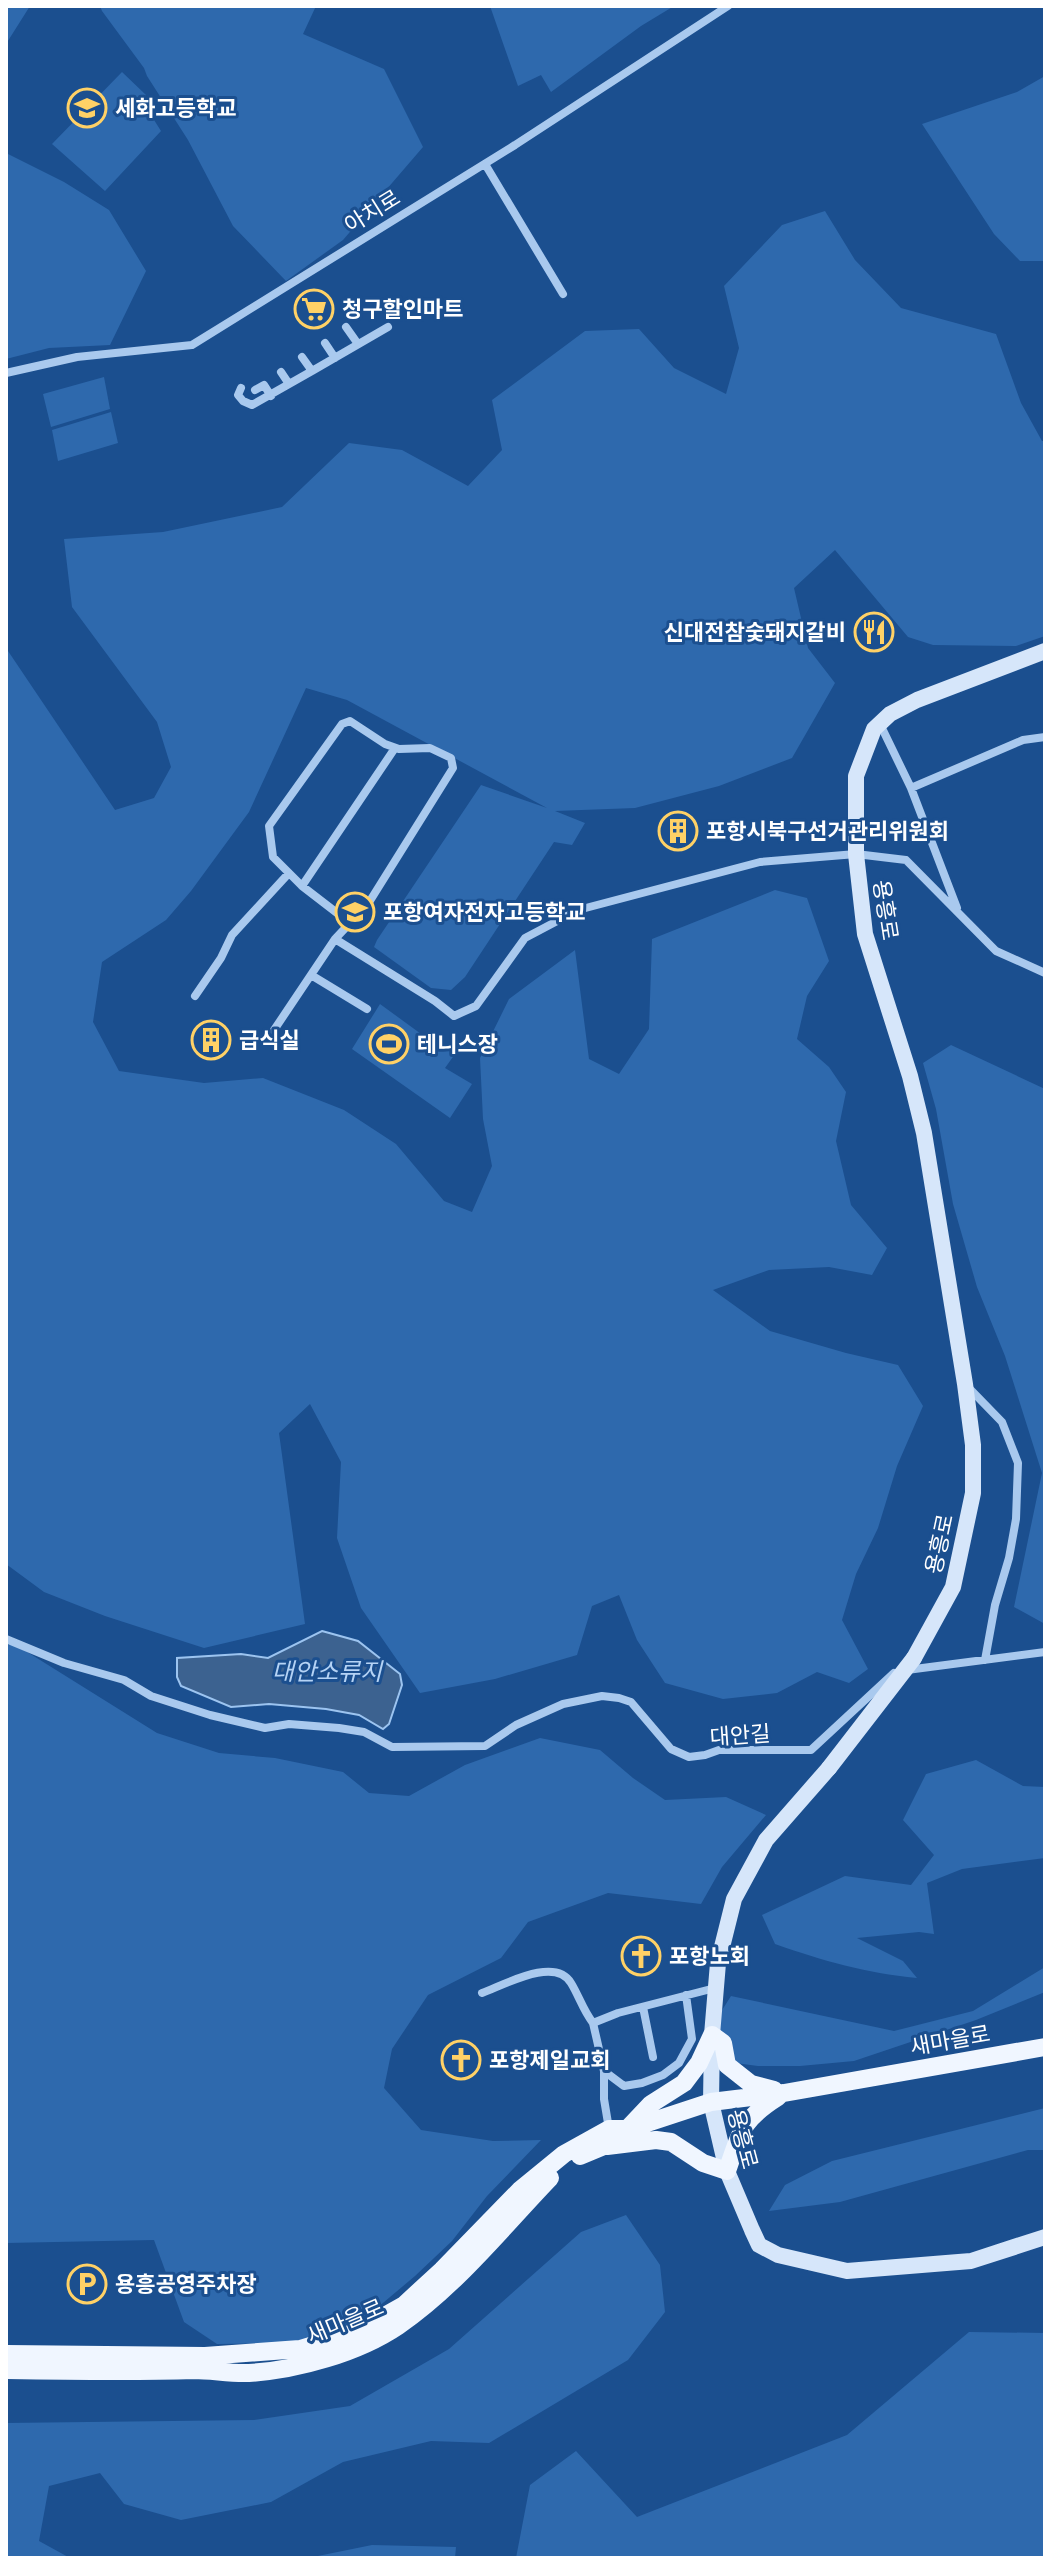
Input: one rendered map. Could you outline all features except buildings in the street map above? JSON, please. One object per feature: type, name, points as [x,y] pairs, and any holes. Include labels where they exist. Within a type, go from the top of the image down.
[{"type":"main road","name":"용흥로","points":[[1045,651],[917,700],[890,714],[874,729],[856,776],[856,854],[865,934],[910,1076],[924,1133],[965,1384],[973,1445],[973,1493],[953,1587],[914,1658],[829,1768],[766,1840],[734,1899],[718,1963],[711,2102],[727,2171],[759,2245],[778,2255],[847,2271],[971,2261],[1045,2237]]},
{"type":"main road","points":[[629,2129],[651,2104],[684,2083],[699,2063],[712,2035],[723,2043],[727,2065],[739,2075],[751,2084],[784,2093]]},
{"type":"main road","name":"새마을로","points":[[6,2354],[205,2356],[300,2349],[356,2332],[404,2305],[520,2190],[564,2154],[606,2138],[616,2141],[629,2129],[711,2102],[784,2093],[1045,2047]]},
{"type":"main road","points":[[606,2138],[671,2142],[703,2163],[727,2171],[743,2128],[758,2109],[784,2093]]},
{"type":"main road","name":"새마을로","points":[[6,2370],[200,2370],[247,2373],[295,2367],[340,2355],[396,2327],[439,2293],[553,2176],[606,2138]]},
{"type":"street","name":"아치로","points":[[6,373],[77,357],[192,345],[485,164],[728,6]]},
{"type":"street","points":[[485,164],[563,294]]},
{"type":"street","points":[[346,327],[358,344]]},
{"type":"street","points":[[241,388],[238,395],[252,405],[388,327]]},
{"type":"street","points":[[325,343],[335,358]]},
{"type":"street","points":[[302,357],[312,371]]},
{"type":"street","points":[[281,372],[289,384]]},
{"type":"street","points":[[255,390],[264,385],[271,396]]},
{"type":"street","points":[[268,1039],[335,939],[368,904],[453,768],[451,758],[430,748],[395,748],[350,721],[342,724],[269,826],[273,857],[302,886],[350,923]]},
{"type":"street","points":[[880,724],[911,788],[959,912]]},
{"type":"street","points":[[911,788],[1023,740],[1045,737]]},
{"type":"street","points":[[302,886],[395,748]]},
{"type":"street","points":[[335,939],[454,1016],[476,1006],[525,938],[578,910],[760,862],[856,854],[906,860],[996,951],[1045,973]]},
{"type":"street","points":[[195,996],[221,958],[232,935],[289,873]]},
{"type":"street","points":[[311,975],[367,1009]]},
{"type":"street","points":[[965,1384],[1002,1422],[1018,1463],[1016,1519],[985,1660]]},
{"type":"street","name":"대안길","points":[[6,1639],[64,1663],[124,1680],[151,1696],[210,1715],[265,1728],[289,1724],[364,1732],[392,1747],[485,1746],[516,1725],[563,1704],[602,1696],[619,1698],[631,1702],[641,1711],[671,1749],[689,1757],[719,1750],[811,1750],[896,1672],[1045,1652]]},
{"type":"street","points":[[482,1993],[537,1972],[559,1972],[570,1980],[582,2008],[593,2023],[604,2071],[606,2138]]},
{"type":"street","points":[[593,2023],[716,1988]]},
{"type":"street","points":[[604,2071],[624,2086],[663,2075],[679,2063],[692,2039],[686,1995]]},
{"type":"street","points":[[643,2007],[653,2057]]},
{"type":"shaded area","points":[[6,6],[30,6],[6,44]]},
{"type":"shaded area","points":[[100,6],[316,6],[303,34],[384,69],[423,147],[343,240],[286,281],[233,226],[188,140],[144,68]]},
{"type":"shaded area","points":[[490,6],[674,6],[641,26],[551,92],[541,75],[518,86]]},
{"type":"shaded area","points":[[122,72],[146,95],[144,104],[161,131],[105,191],[52,144]]},
{"type":"shaded area","points":[[1045,76],[1045,261],[1020,261],[994,234],[922,124],[1017,92]]},
{"type":"shaded area","points":[[6,153],[64,182],[109,210],[146,271],[110,345],[49,348],[6,359]]},
{"type":"shaded area","points":[[825,211],[855,260],[901,308],[996,334],[1021,403],[1042,441],[1045,441],[1045,636],[1016,646],[933,645],[908,637],[835,550],[794,588],[808,648],[835,683],[792,758],[719,786],[635,808],[555,811],[585,823],[572,845],[554,842],[465,977],[451,990],[431,988],[374,947],[377,940],[481,785],[547,808],[347,700],[306,688],[249,812],[191,891],[166,920],[102,962],[93,1022],[119,1071],[204,1083],[263,1078],[344,1110],[396,1144],[444,1201],[472,1212],[492,1166],[483,1119],[480,1058],[509,999],[575,950],[589,1059],[619,1074],[649,1029],[652,939],[775,890],[807,898],[829,961],[807,996],[797,1039],[829,1067],[846,1092],[836,1141],[851,1205],[887,1248],[872,1275],[829,1267],[769,1270],[713,1290],[770,1331],[898,1365],[923,1406],[897,1466],[878,1528],[856,1574],[842,1620],[868,1669],[849,1683],[817,1672],[777,1693],[723,1699],[665,1683],[637,1640],[619,1595],[592,1606],[577,1655],[495,1679],[420,1693],[361,1608],[337,1538],[341,1462],[310,1404],[279,1433],[305,1624],[204,1648],[105,1616],[44,1592],[6,1564],[6,648],[115,810],[154,798],[171,767],[157,722],[72,607],[64,539],[163,532],[282,507],[349,443],[402,450],[468,486],[502,450],[492,400],[585,331],[639,329],[674,368],[726,394],[739,348],[724,286],[782,225]]},
{"type":"shaded area","points":[[104,377],[110,409],[51,427],[43,394]]},
{"type":"shaded area","points":[[111,412],[118,443],[58,461],[52,430]]},
{"type":"shaded area","points":[[380,1004],[428,1039],[455,1054],[445,1068],[472,1084],[450,1118],[352,1049]]},
{"type":"shaded area","points":[[951,1045],[1045,1089],[1045,1624],[1014,1607],[1042,1473],[1005,1356],[977,1287],[953,1204],[936,1109],[923,1063]]},
{"type":"shaded area","points":[[6,1645],[16,1645],[157,1733],[219,1753],[275,1758],[343,1772],[369,1793],[409,1796],[465,1765],[540,1738],[600,1750],[665,1800],[726,1797],[766,1815],[722,1867],[701,1904],[608,1893],[528,1922],[501,1958],[428,1995],[392,2049],[384,2088],[421,2130],[493,2141],[541,2140],[487,2196],[452,2241],[371,2313],[315,2339],[294,2343],[217,2344],[184,2322],[154,2240],[6,2243]]},
{"type":"shaded area","points":[[976,1760],[1023,1786],[1045,1787],[1045,1858],[962,1869],[927,1883],[934,1934],[919,1932],[857,1938],[903,1961],[917,1978],[845,1966],[775,1944],[762,1915],[845,1876],[911,1885],[934,1855],[903,1820],[926,1774]]},
{"type":"shaded area","points":[[1045,1967],[1045,1992],[976,2020],[854,2061],[758,2066],[713,2060],[712,2026],[731,1996],[894,2031],[973,2011]]},
{"type":"shaded area","points":[[1045,2108],[1045,2150],[1028,2150],[840,2202],[769,2211],[785,2185],[832,2161]]},
{"type":"shaded area","points":[[626,2215],[660,2265],[665,2312],[628,2360],[489,2443],[431,2441],[343,2462],[271,2502],[181,2520],[124,2504],[100,2473],[49,2486],[39,2541],[70,2558],[6,2558],[6,2423],[254,2420],[350,2406],[449,2349],[581,2232]]},
{"type":"shaded area","points":[[969,2332],[1045,2333],[1045,2558],[516,2558],[530,2485],[576,2451],[637,2517],[847,2435]]},
{"type":"shaded area","points":[[372,2545],[456,2547],[455,2558],[308,2558]]},
{"type":"water","name":"대안소류지","points":[[322,1631],[358,1641],[400,1674],[402,1685],[389,1724],[383,1729],[359,1715],[326,1709],[269,1704],[231,1707],[181,1686],[177,1677],[177,1658],[241,1654],[268,1658]]},
{"type":"place","name":"세화고등학교","points":[[87,108]]},
{"type":"place","name":"청구할인마트","points":[[314,309]]},
{"type":"place","name":"신대전참숯돼지갈비","points":[[874,632]]},
{"type":"place","name":"포항시북구선거관리위원회","points":[[678,831]]},
{"type":"place","name":"포항여자전자고등학교","points":[[355,912]]},
{"type":"place","name":"급식실","points":[[211,1040]]},
{"type":"place","name":"테니스장","points":[[389,1044]]},
{"type":"place","name":"포항노회","points":[[641,1956]]},
{"type":"place","name":"포항제일교회","points":[[461,2060]]},
{"type":"place","name":"용흥공영주차장","points":[[87,2284]]}]
